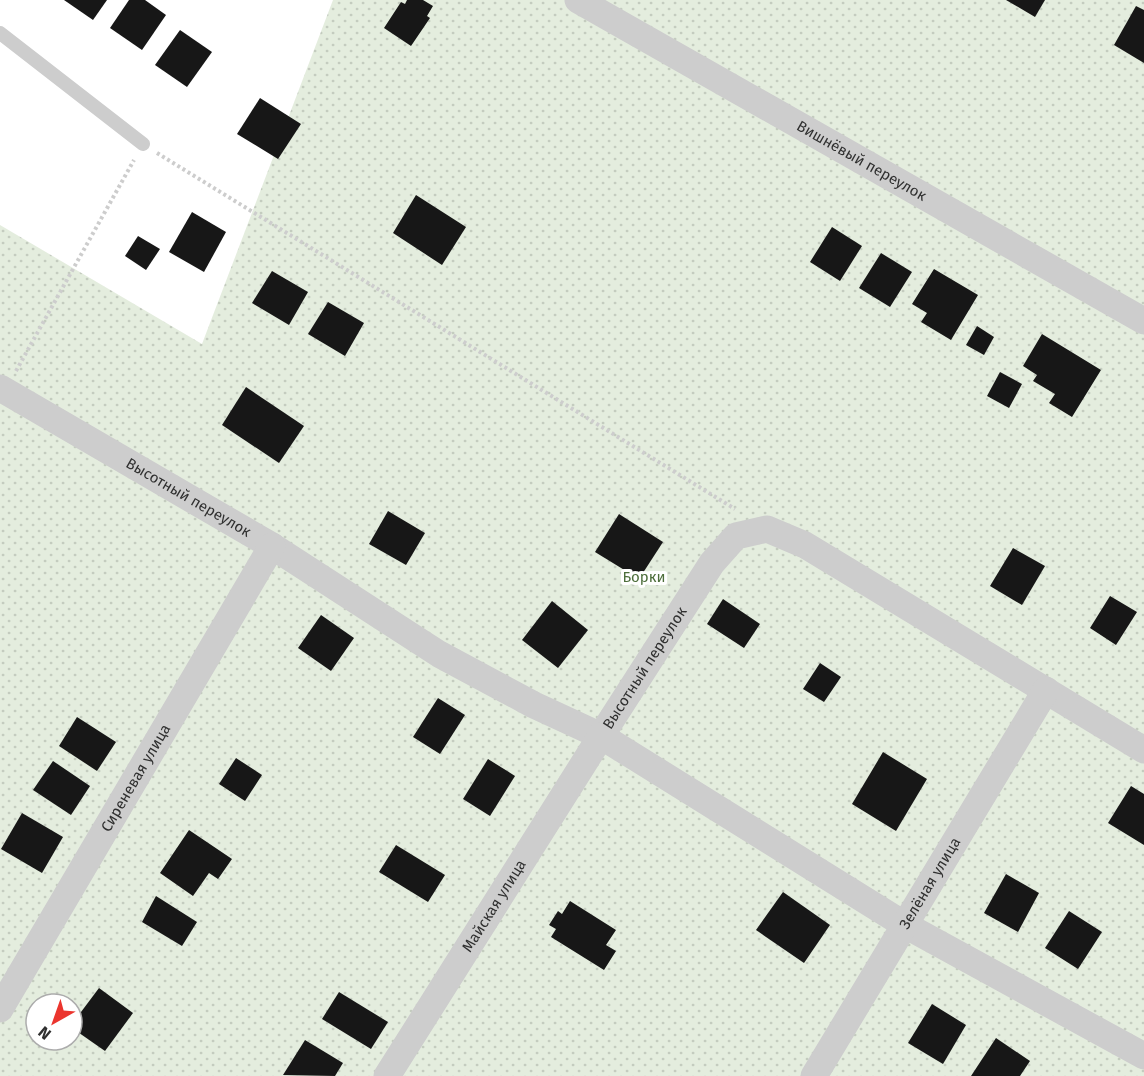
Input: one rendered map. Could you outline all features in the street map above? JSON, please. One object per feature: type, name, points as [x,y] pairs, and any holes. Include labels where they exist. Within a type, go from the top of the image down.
[{"type":"street","name":"Вишнёвый переулок","points":[[578,0],[1144,321]]},
{"type":"street","name":"Высотный переулок","points":[[2,390],[272,546],[439,654],[534,705],[601,736],[712,563],[736,536],[766,529]]},
{"type":"street","points":[[766,529],[805,545],[1144,750]]},
{"type":"street","name":"Сиреневая улица","points":[[0,1009],[272,546]]},
{"type":"street","name":"Зелёная улица","points":[[814,1076],[1046,690]]},
{"type":"street","points":[[601,736],[905,925],[1144,1056]]},
{"type":"street","name":"Майская улица","points":[[387,1076],[601,736]]},
{"type":"lane","points":[[0,33],[143,144]]},
{"type":"path","points":[[2,390],[143,144],[766,529]]},
{"type":"green space","name":"Борки","points":[[333,0],[1144,0],[1144,1076],[0,1076],[0,225],[202,344]]},
{"type":"building","points":[[64,0],[107,0],[93,20]]},
{"type":"building","points":[[129,0],[145,0],[166,15],[142,50],[110,28]]},
{"type":"building","points":[[407,0],[423,0],[433,6],[427,16],[430,18],[411,46],[384,28],[401,2],[405,4]]},
{"type":"building","points":[[1006,0],[1045,0],[1035,17]]},
{"type":"building","points":[[1136,6],[1144,10],[1144,63],[1114,45]]},
{"type":"building","points":[[180,30],[212,52],[187,87],[155,65]]},
{"type":"building","points":[[260,98],[301,124],[278,159],[237,134]]},
{"type":"building","points":[[416,195],[466,227],[442,265],[393,233]]},
{"type":"building","points":[[192,212],[226,232],[204,272],[169,252]]},
{"type":"building","points":[[832,227],[862,246],[840,281],[810,262]]},
{"type":"building","points":[[138,236],[160,249],[146,270],[125,256]]},
{"type":"building","points":[[881,253],[912,272],[890,307],[859,288]]},
{"type":"building","points":[[934,269],[978,295],[951,340],[921,322],[927,313],[912,304]]},
{"type":"building","points":[[272,271],[308,292],[289,325],[252,303]]},
{"type":"building","points":[[328,302],[364,323],[345,356],[308,334]]},
{"type":"building","points":[[977,326],[994,337],[984,355],[966,345]]},
{"type":"building","points":[[1042,334],[1101,370],[1072,417],[1049,403],[1055,394],[1033,381],[1037,375],[1023,366]]},
{"type":"building","points":[[1000,372],[1022,384],[1009,408],[987,396]]},
{"type":"building","points":[[246,387],[304,426],[279,463],[222,425]]},
{"type":"building","points":[[388,511],[425,533],[406,565],[369,544]]},
{"type":"building","points":[[619,514],[663,542],[639,579],[595,552]]},
{"type":"building","points":[[1013,548],[1045,566],[1022,605],[990,586]]},
{"type":"building","points":[[1110,596],[1137,612],[1116,645],[1090,628]]},
{"type":"building","points":[[723,599],[760,624],[744,648],[707,624]]},
{"type":"building","points":[[552,601],[588,630],[558,668],[522,640]]},
{"type":"building","points":[[321,615],[354,638],[331,671],[298,648]]},
{"type":"building","points":[[820,663],[841,677],[824,702],[803,689]]},
{"type":"building","points":[[438,698],[465,715],[440,754],[413,737]]},
{"type":"building","points":[[77,717],[116,742],[97,771],[59,746]]},
{"type":"building","points":[[883,752],[927,779],[896,831],[852,804]]},
{"type":"building","points":[[236,758],[262,775],[245,801],[219,784]]},
{"type":"building","points":[[488,759],[515,776],[490,816],[463,799]]},
{"type":"building","points":[[53,761],[90,786],[71,815],[33,790]]},
{"type":"building","points":[[1131,786],[1144,794],[1144,845],[1108,823]]},
{"type":"building","points":[[22,813],[63,837],[42,873],[1,849]]},
{"type":"building","points":[[189,830],[232,859],[218,879],[209,873],[193,896],[160,873]]},
{"type":"building","points":[[396,845],[445,875],[428,902],[379,872]]},
{"type":"building","points":[[1006,874],[1039,893],[1018,932],[984,913]]},
{"type":"building","points":[[783,892],[830,925],[804,963],[756,930]]},
{"type":"building","points":[[156,896],[197,922],[182,946],[142,922]]},
{"type":"building","points":[[570,901],[616,930],[606,945],[616,951],[604,970],[551,937],[556,929],[549,925],[558,911],[562,914]]},
{"type":"building","points":[[1069,911],[1102,932],[1078,969],[1045,948]]},
{"type":"building","points":[[99,988],[133,1013],[105,1051],[84,1036],[84,1008]]},
{"type":"building","points":[[339,992],[388,1022],[371,1049],[322,1019]]},
{"type":"building","points":[[932,1004],[966,1025],[943,1064],[908,1043]]},
{"type":"building","points":[[996,1038],[1030,1061],[1020,1076],[971,1076]]},
{"type":"building","points":[[305,1040],[343,1063],[335,1076],[283,1075]]}]
